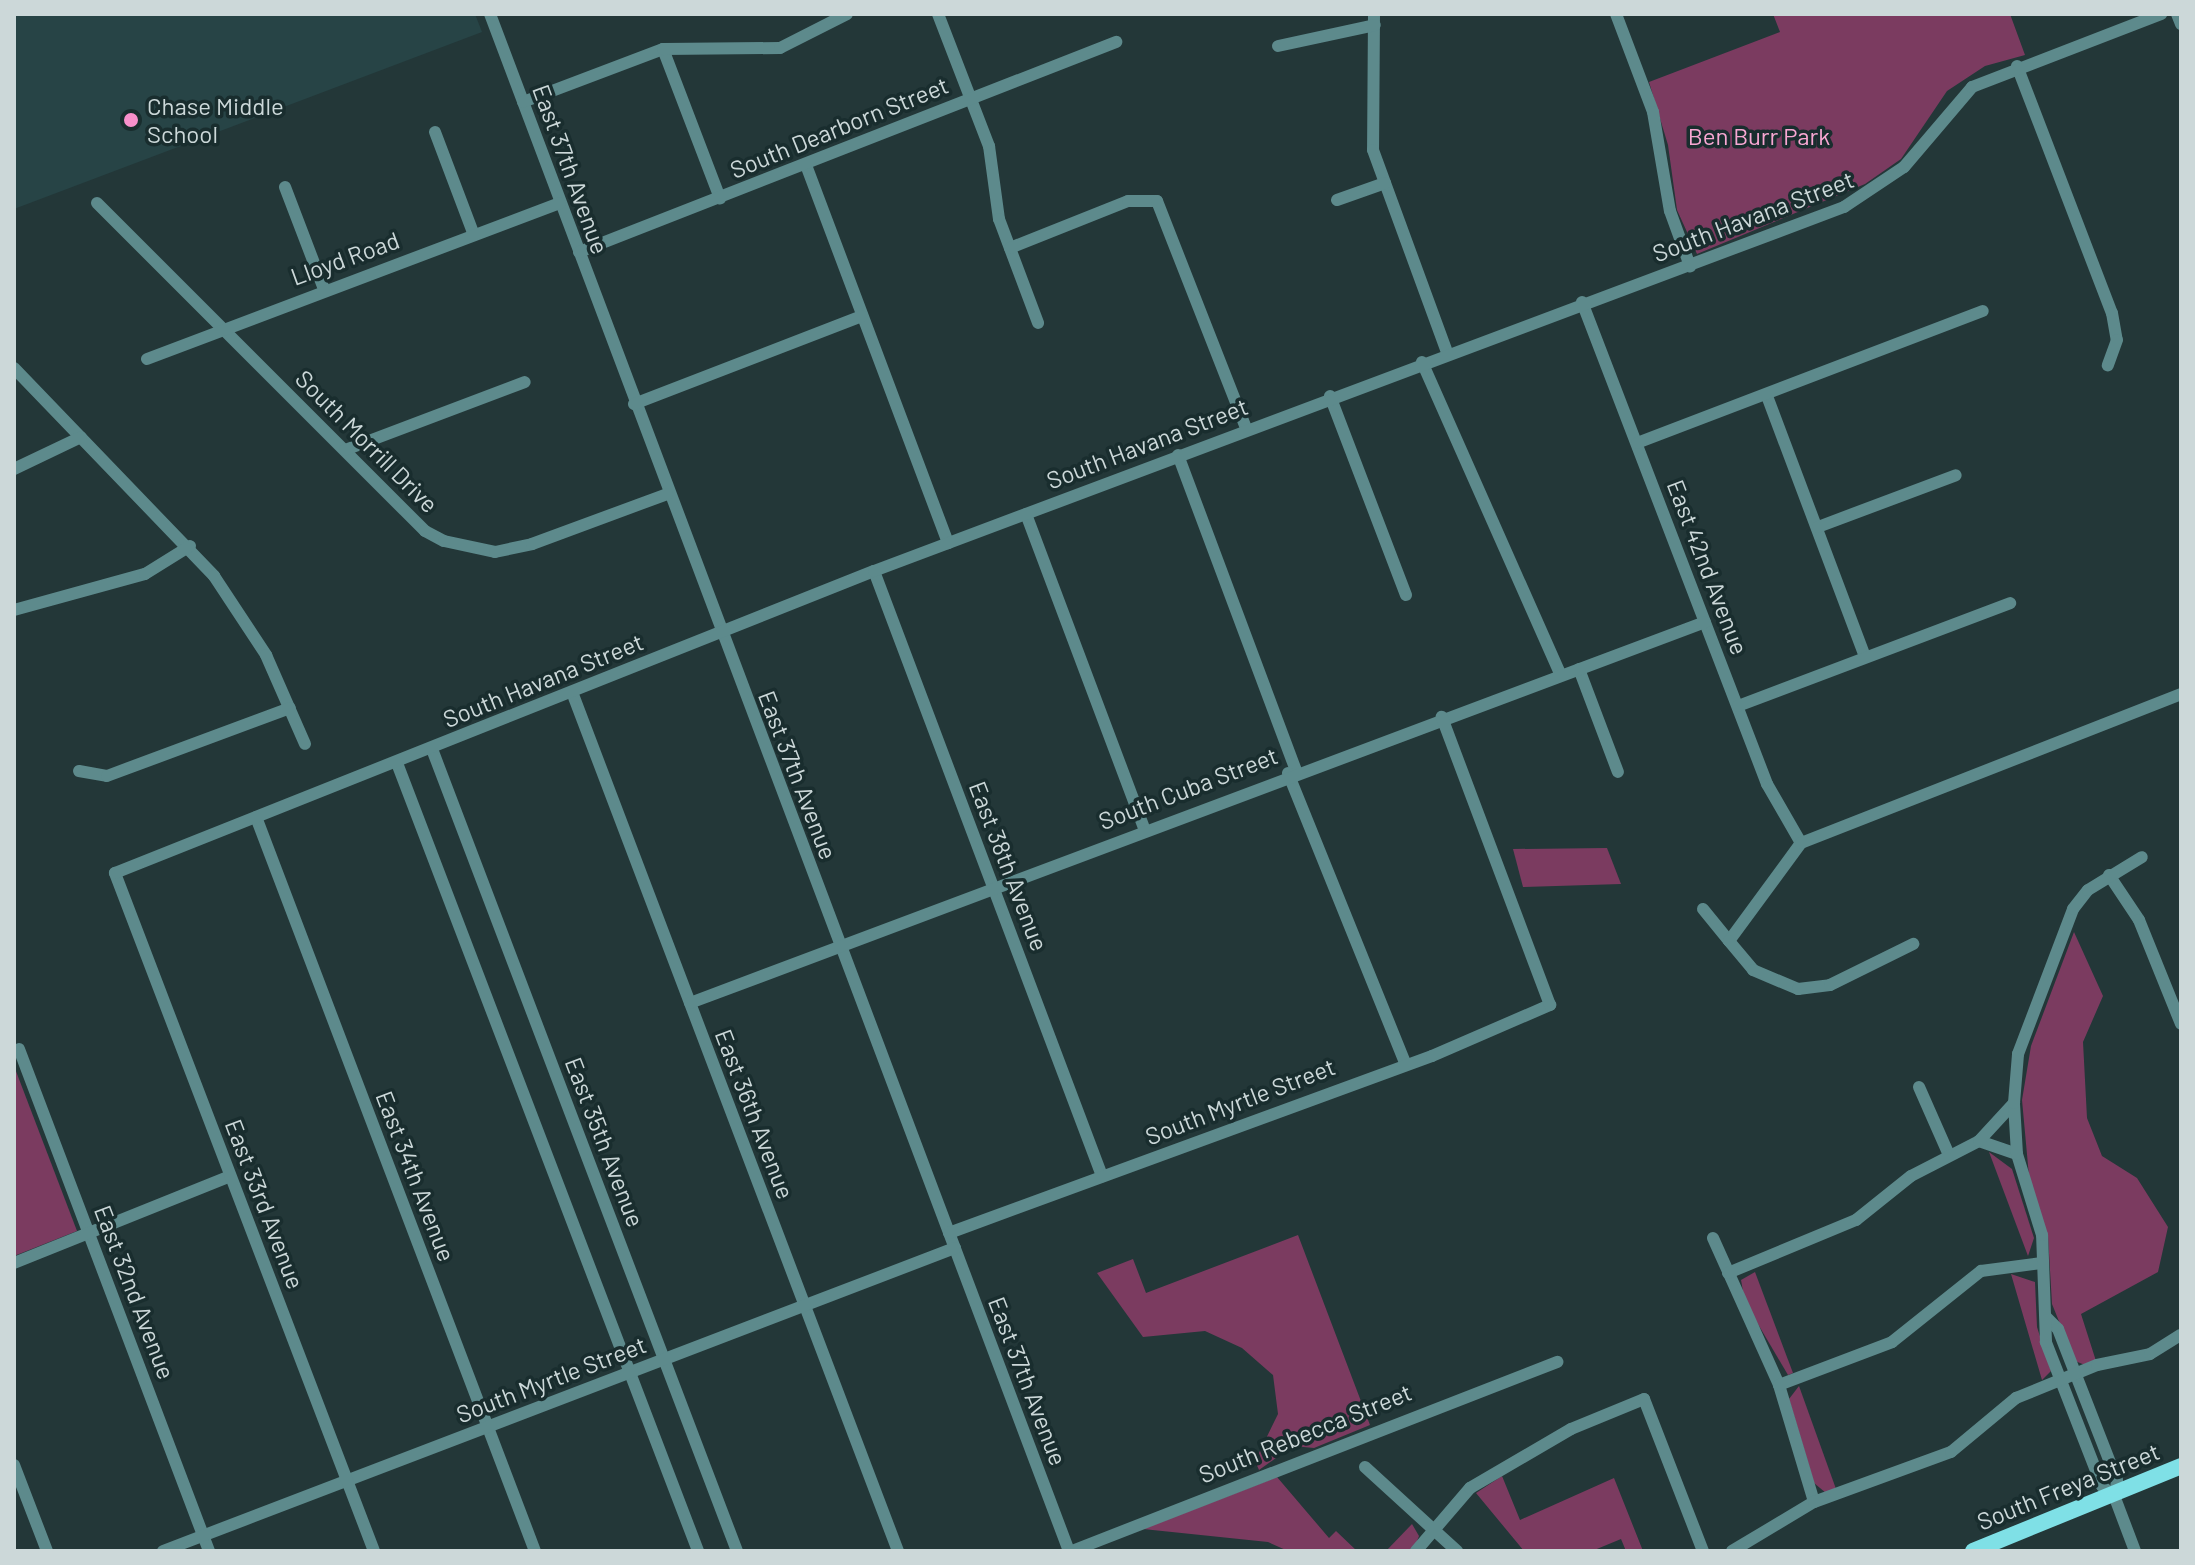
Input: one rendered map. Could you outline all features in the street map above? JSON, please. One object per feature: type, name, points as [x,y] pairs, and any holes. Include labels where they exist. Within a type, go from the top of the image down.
[{"type":"main road","name":"South Freya Street","points":[[1973,1551],[2115,1498],[2181,1466]]},
{"type":"street","name":"East 37th Avenue","points":[[490,14],[719,632],[1070,1551]]},
{"type":"street","points":[[523,102],[663,49],[780,48],[847,14]]},
{"type":"street","points":[[938,14],[971,99],[1010,248],[1038,323]]},
{"type":"street","points":[[1616,14],[1653,112],[1670,211],[1690,266]]},
{"type":"street","name":"South Havana Street","points":[[115,873],[874,571],[1447,352],[1690,266],[1870,194],[1904,167],[1952,103],[2017,66],[2161,14]]},
{"type":"street","points":[[2177,14],[2181,24]]},
{"type":"street","points":[[1278,46],[1374,20],[1369,124],[1385,183],[1447,352]]},
{"type":"street","name":"South Dearborn Street","points":[[579,252],[1116,42]]},
{"type":"street","points":[[663,49],[720,198]]},
{"type":"street","points":[[2017,66],[2112,313],[2117,340],[2108,365]]},
{"type":"street","points":[[435,132],[474,235]]},
{"type":"street","points":[[806,165],[948,543]]},
{"type":"street","points":[[1337,200],[1385,183]]},
{"type":"street","points":[[285,187],[324,289]]},
{"type":"street","points":[[1010,248],[1146,197],[1164,209],[1246,428]]},
{"type":"street","name":"South Morrill Drive","points":[[97,203],[425,531],[495,552],[667,494]]},
{"type":"street","name":"Lloyd Road","points":[[147,359],[324,289],[560,203]]},
{"type":"street","name":"East 42nd Avenue","points":[[1582,302],[1767,784],[1801,843]]},
{"type":"street","points":[[1637,443],[1767,396],[1983,311]]},
{"type":"street","points":[[634,404],[862,316]]},
{"type":"street","points":[[1422,362],[1560,674]]},
{"type":"street","points":[[14,368],[190,546],[266,655],[305,744]]},
{"type":"street","points":[[345,450],[525,382]]},
{"type":"street","points":[[1330,396],[1406,595]]},
{"type":"street","points":[[1767,396],[1865,657]]},
{"type":"street","points":[[14,469],[81,437]]},
{"type":"street","points":[[1178,455],[1292,772],[1405,1063]]},
{"type":"street","points":[[1818,527],[1956,475]]},
{"type":"street","points":[[1026,514],[1144,828]]},
{"type":"street","points":[[14,610],[145,574],[190,546]]},
{"type":"street","name":"East 38th Avenue","points":[[874,571],[1102,1176]]},
{"type":"street","points":[[1738,706],[2010,603]]},
{"type":"street","name":"South Cuba Street","points":[[690,1003],[1292,772],[1705,622]]},
{"type":"street","points":[[1579,669],[1618,772]]},
{"type":"street","name":"East 36th Avenue","points":[[572,692],[898,1551]]},
{"type":"street","points":[[1729,941],[1801,843],[1837,824],[2181,694]]},
{"type":"street","points":[[79,771],[107,776],[290,708]]},
{"type":"street","name":"South Myrtle Street","points":[[949,1233],[1546,1009],[1548,995],[1442,717]]},
{"type":"street","name":"East 35th Avenue","points":[[432,749],[737,1551]]},
{"type":"street","points":[[397,763],[698,1551]]},
{"type":"street","name":"East 34th Avenue","points":[[256,817],[535,1551]]},
{"type":"street","points":[[2135,1551],[2115,1498],[2102,1486],[2046,1342],[2042,1235],[2017,1154],[2014,1103],[2018,1054],[2073,909],[2109,875],[2142,857]]},
{"type":"street","name":"East 33rd Avenue","points":[[115,873],[374,1551]]},
{"type":"street","points":[[2109,875],[2139,920],[2181,1024]]},
{"type":"street","points":[[1703,909],[1753,970],[1798,989],[1830,985],[1913,944]]},
{"type":"street","name":"East 32nd Avenue","points":[[19,1049],[209,1551]]},
{"type":"street","points":[[1919,1087],[1949,1155]]},
{"type":"street","points":[[1728,1273],[1833,1233],[1949,1155],[1979,1141],[2014,1103]]},
{"type":"street","points":[[1979,1141],[2017,1154]]},
{"type":"street","points":[[14,1263],[230,1176]]},
{"type":"street","points":[[1713,1238],[1779,1385],[1814,1502]]},
{"type":"street","name":"South Myrtle Street","points":[[163,1551],[955,1248]]},
{"type":"street","points":[[1779,1385],[1892,1342],[1981,1271],[2041,1263]]},
{"type":"street","points":[[2046,1317],[2076,1374],[2117,1480],[2115,1498]]},
{"type":"street","points":[[1732,1551],[1814,1502],[1951,1452],[2016,1398],[2076,1374],[2150,1354],[2181,1335]]},
{"type":"street","name":"South Rebecca Street","points":[[1070,1551],[1557,1362]]},
{"type":"street","points":[[1416,1551],[1431,1529],[1496,1471],[1644,1399],[1703,1551]]},
{"type":"street","points":[[14,1465],[47,1551]]},
{"type":"street","points":[[1365,1467],[1457,1551]]},
{"type":"shaded area","name":"Chase Middle School","points":[[14,14],[475,14],[482,32],[14,209]]},
{"type":"green space","name":"Ben Burr Park","points":[[1773,14],[2010,14],[2025,55],[1985,66],[1947,91],[1901,159],[1865,184],[1697,254],[1677,210],[1668,145],[1649,82],[1780,32]]},
{"type":"green space","points":[[1607,848],[1621,884],[1523,887],[1513,849]]},
{"type":"green space","points":[[2074,932],[2103,996],[2083,1042],[2087,1118],[2102,1156],[2137,1178],[2168,1227],[2158,1272],[2081,1314],[2096,1361],[2085,1365],[2075,1361],[2052,1304],[2048,1236],[2030,1187],[2022,1100],[2031,1046]]},
{"type":"green space","points":[[14,1066],[77,1231],[14,1256]]},
{"type":"green space","points":[[1989,1152],[2012,1169],[2034,1238],[2028,1256]]},
{"type":"green space","points":[[1298,1235],[1370,1425],[1314,1448],[1293,1446],[1259,1470],[1255,1461],[1278,1414],[1273,1375],[1242,1348],[1205,1331],[1143,1337],[1097,1273],[1133,1259],[1146,1293]]},
{"type":"green space","points":[[1755,1272],[1793,1373],[1788,1375],[1745,1302],[1741,1280]]},
{"type":"green space","points":[[2011,1274],[2035,1282],[2037,1327],[2051,1371],[2042,1380]]},
{"type":"green space","points":[[1799,1386],[1836,1489],[1826,1493],[1814,1483],[1789,1399]]},
{"type":"green space","points":[[1502,1476],[1520,1520],[1614,1478],[1643,1551],[1626,1551],[1621,1539],[1592,1551],[1524,1551],[1476,1493]]},
{"type":"green space","points":[[1277,1477],[1329,1538],[1336,1531],[1357,1551],[1288,1551],[1268,1542],[1143,1529]]},
{"type":"green space","points":[[1412,1524],[1419,1536],[1413,1551],[1386,1551]]},
{"type":"place","name":"Chase Middle School","points":[[131,120]]}]
